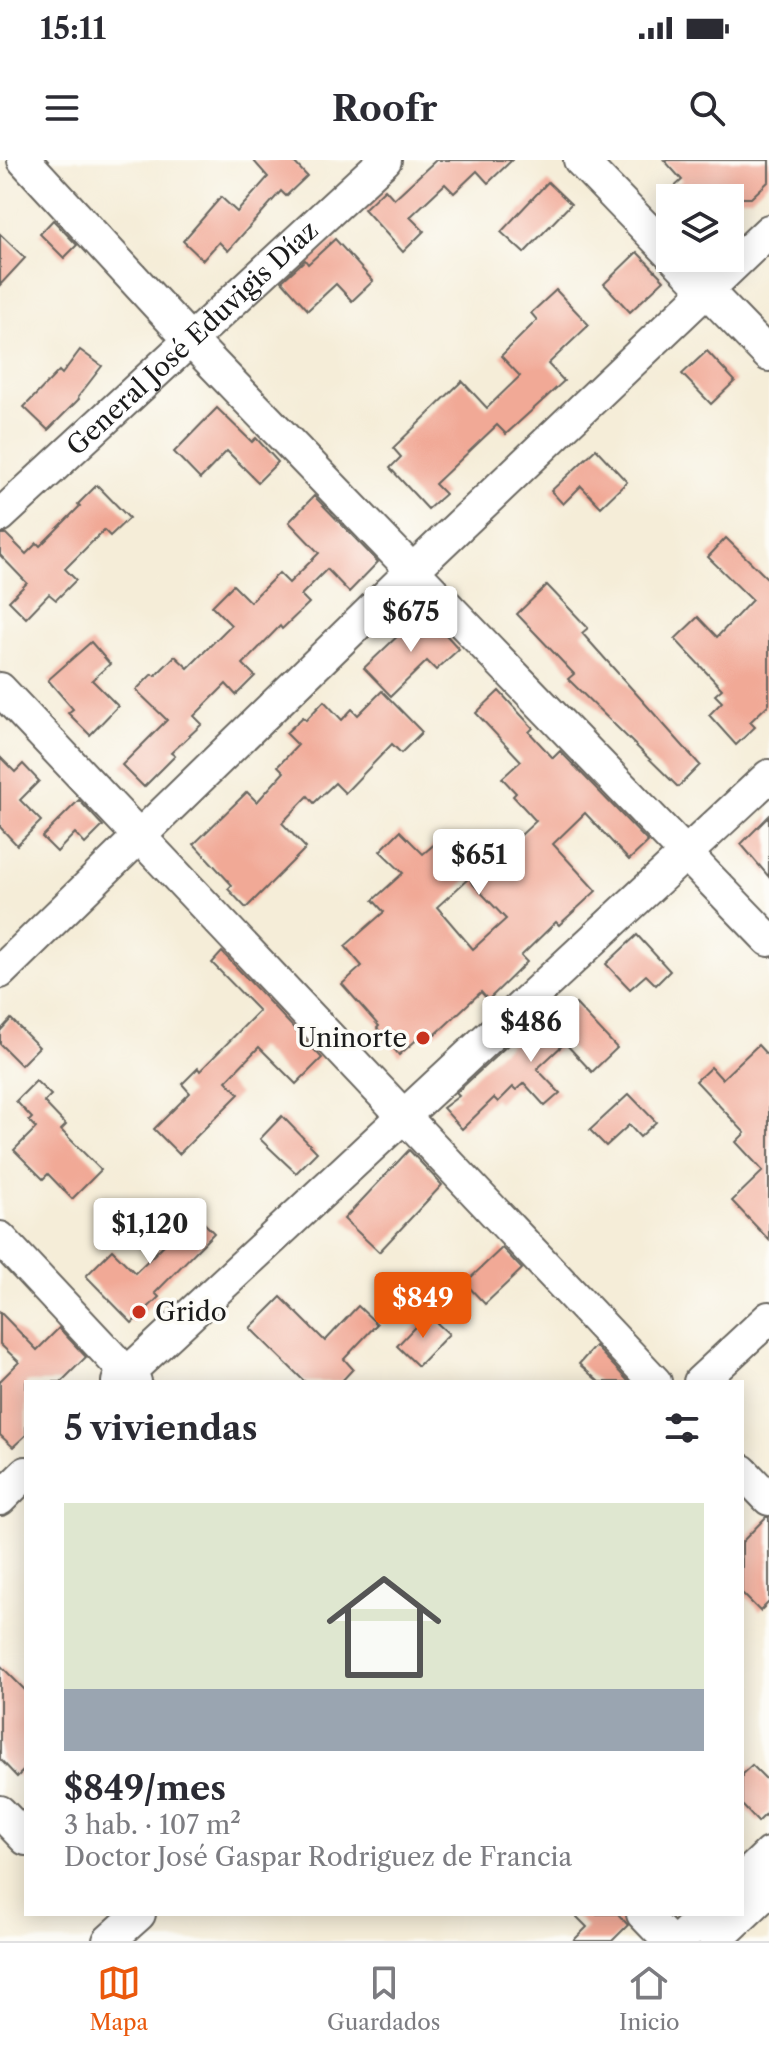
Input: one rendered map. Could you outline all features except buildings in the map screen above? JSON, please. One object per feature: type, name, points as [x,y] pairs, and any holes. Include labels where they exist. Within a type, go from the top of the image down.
[{"type":"street","points":[[24,160],[191,341],[769,940]]},
{"type":"street","name":"General José Eduvigis Díaz","points":[[0,516],[385,160]]},
{"type":"street","points":[[580,160],[656,239]]},
{"type":"street","points":[[0,972],[139,834],[769,231]]},
{"type":"street","points":[[689,272],[769,355]]},
{"type":"street","points":[[0,689],[653,1380]]},
{"type":"street","points":[[0,1238],[127,1379],[402,1115],[769,776]]},
{"type":"street","points":[[702,1380],[769,1318]]},
{"type":"street","points":[[744,1473],[769,1499]]},
{"type":"street","points":[[0,1499],[24,1475]]},
{"type":"street","points":[[0,1812],[24,1837]]},
{"type":"street","points":[[744,1878],[769,1854]]},
{"type":"street","points":[[744,1914],[769,1890]]},
{"type":"street","points":[[645,1916],[669,1941]]},
{"type":"street","points":[[678,1941],[704,1916]]},
{"type":"street","points":[[715,1941],[741,1916]]},
{"type":"place","name":"Uninorte","points":[[423,1038]]},
{"type":"place","name":"Grido","points":[[139,1312]]}]
